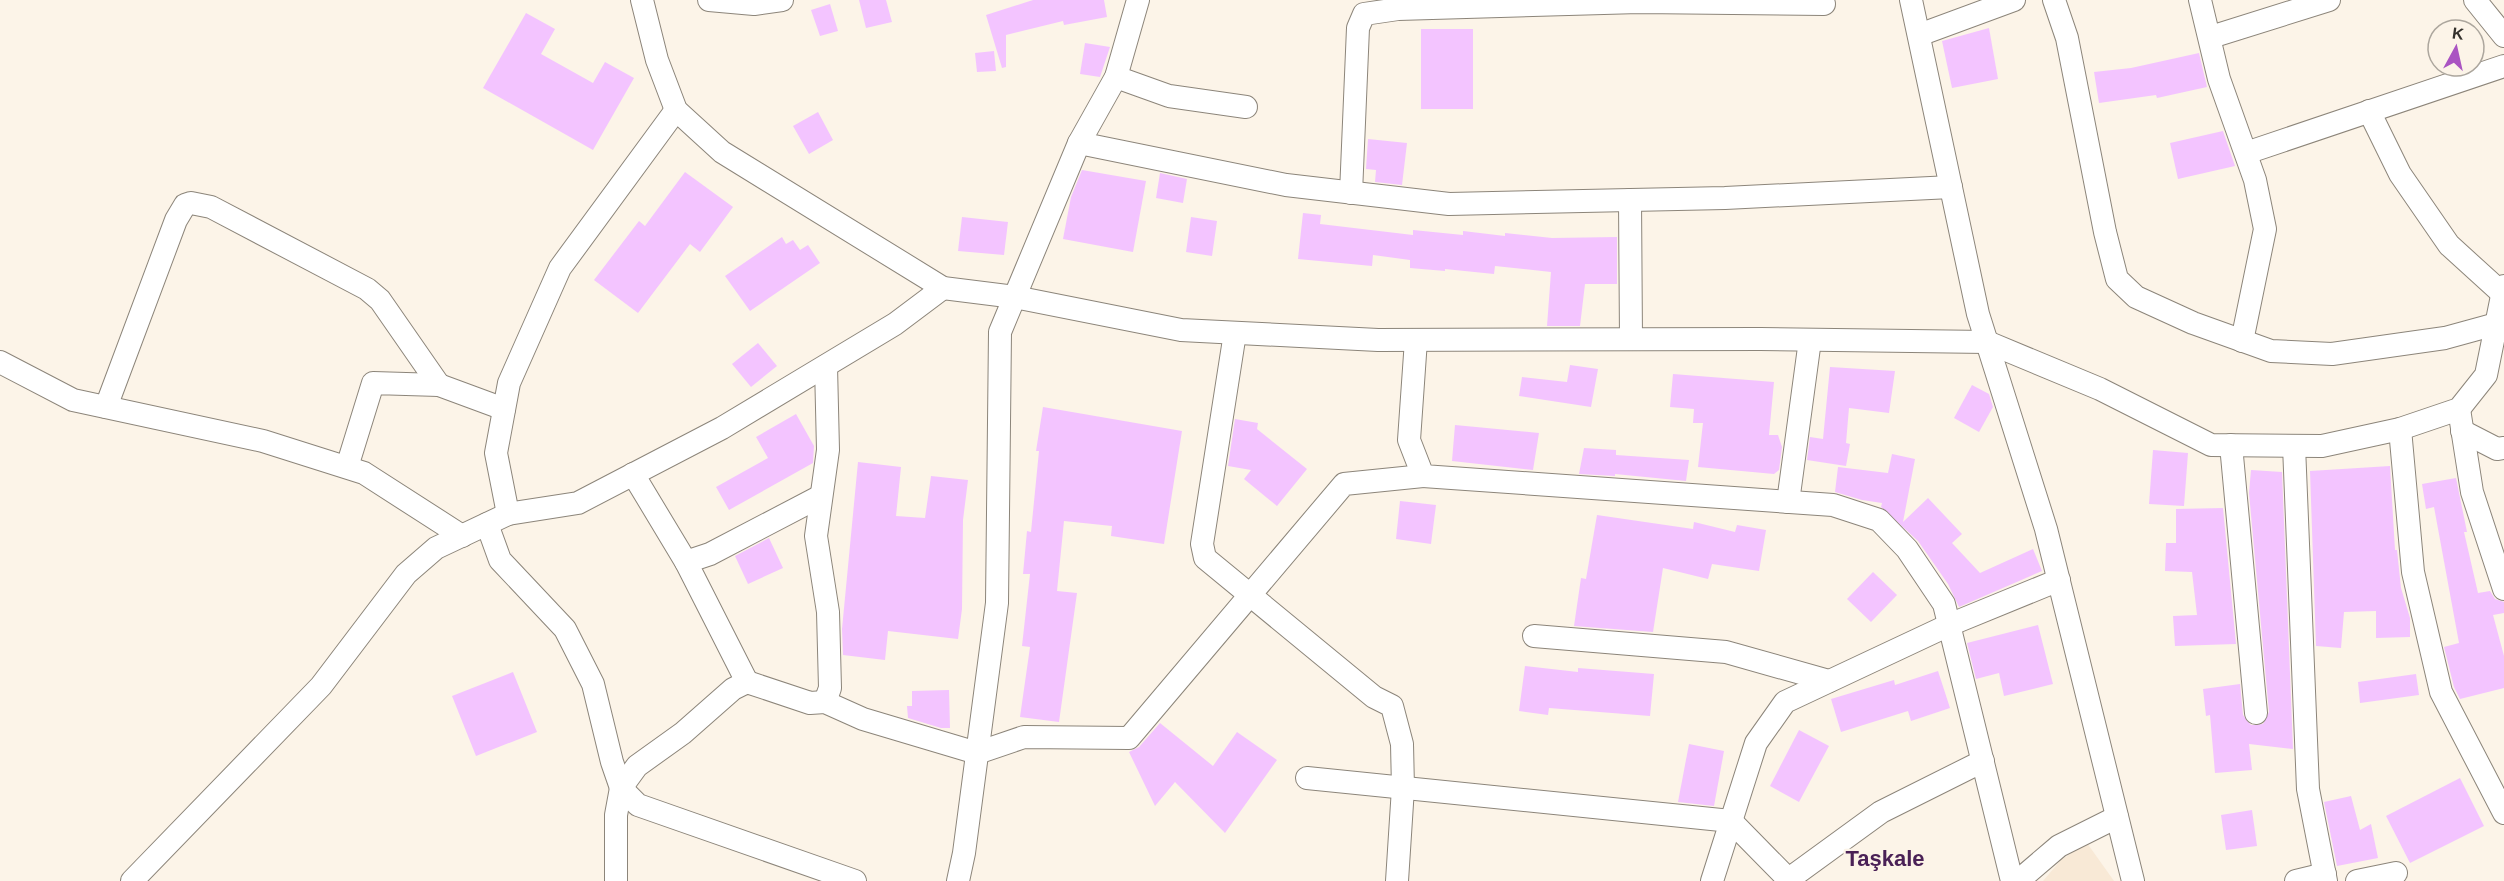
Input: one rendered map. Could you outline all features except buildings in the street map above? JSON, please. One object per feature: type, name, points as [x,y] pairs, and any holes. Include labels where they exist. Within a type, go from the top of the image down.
[{"type":"street","points":[[642,0],[657,60],[676,110],[722,152],[943,288],[1015,297],[1181,330],[1235,333],[1416,340],[1987,342],[2100,389],[2211,445],[2322,446],[2400,429],[2461,420],[2497,449],[2504,448]]},
{"type":"street","points":[[709,0],[754,3],[782,0]]},
{"type":"street","points":[[958,881],[997,603],[1000,332],[1079,143],[1116,77],[1138,0]]},
{"type":"street","points":[[1911,0],[1978,314],[2046,529],[2133,881]]},
{"type":"street","points":[[1919,35],[2014,0]]},
{"type":"street","points":[[2054,0],[2067,38],[2105,232],[2117,279],[2136,297],[2193,323],[2271,351],[2332,354],[2445,338],[2496,324]]},
{"type":"street","points":[[2199,0],[2211,37],[2219,79],[2255,180],[2265,229],[2242,341]]},
{"type":"street","points":[[2211,37],[2329,0]]},
{"type":"street","points":[[2475,0],[2504,36]]},
{"type":"street","points":[[1351,192],[1358,28],[1364,14],[1421,4],[1690,1],[1824,4]]},
{"type":"street","points":[[2246,153],[2504,66]]},
{"type":"street","points":[[1116,77],[1169,96],[1246,107]]},
{"type":"street","points":[[507,514],[496,453],[509,383],[560,268],[676,110]]},
{"type":"street","points":[[2369,111],[2400,174],[2449,245],[2503,290],[2496,324],[2497,357],[2461,420],[2472,492],[2504,589]]},
{"type":"street","points":[[1079,143],[1286,185],[1449,204],[1630,200],[1951,187]]},
{"type":"street","points":[[1630,200],[1630,339]]},
{"type":"street","points":[[106,407],[176,220],[185,205],[191,203],[211,207],[367,289],[380,300],[439,386]]},
{"type":"street","points":[[132,881],[321,686],[406,574],[436,548],[507,514],[578,503],[722,428],[895,324],[943,288]]},
{"type":"street","points":[[1235,333],[1202,544],[1205,558],[1248,596],[1374,697],[1392,706],[1402,744],[1403,788],[1397,881]]},
{"type":"street","points":[[1416,340],[1409,440],[1424,476]]},
{"type":"street","points":[[1788,502],[1810,340]]},
{"type":"street","points":[[0,362],[73,400],[263,441],[364,473],[462,536]]},
{"type":"street","points":[[825,702],[830,688],[828,612],[816,536],[828,450],[826,366]]},
{"type":"street","points":[[347,467],[373,383],[439,386],[504,409]]},
{"type":"street","points":[[2400,429],[2413,572],[2441,692],[2504,813]]},
{"type":"street","points":[[2231,445],[2256,714]]},
{"type":"street","points":[[2294,446],[2308,789],[2326,877],[2296,881]]},
{"type":"street","points":[[633,474],[686,562],[747,682],[810,703],[825,702],[863,719],[977,752],[1024,737],[1129,738],[1344,484],[1424,476],[1833,505],[1879,520],[1907,549],[1944,604],[2012,881]]},
{"type":"street","points":[[686,562],[710,554],[821,496]]},
{"type":"street","points":[[487,524],[500,560],[565,629],[570,638],[593,684],[612,762],[621,788],[638,805],[812,874],[855,881]]},
{"type":"street","points":[[1712,881],[1756,743],[1785,702],[1949,625],[2059,580]]},
{"type":"street","points":[[1534,636],[1726,652],[1829,681]]},
{"type":"street","points":[[616,881],[616,815],[621,788],[637,766],[683,732],[733,689],[747,682]]},
{"type":"street","points":[[1307,778],[1731,821],[1790,880],[1881,812],[1983,761]]},
{"type":"street","points":[[2018,881],[2060,846],[2117,818]]},
{"type":"street","points":[[2357,881],[2396,873]]},
{"type":"shaded area","points":[[2087,843],[2114,881],[2043,881],[2061,860]]},
{"type":"district","name":"Taşkale","points":[[1885,858]]}]
